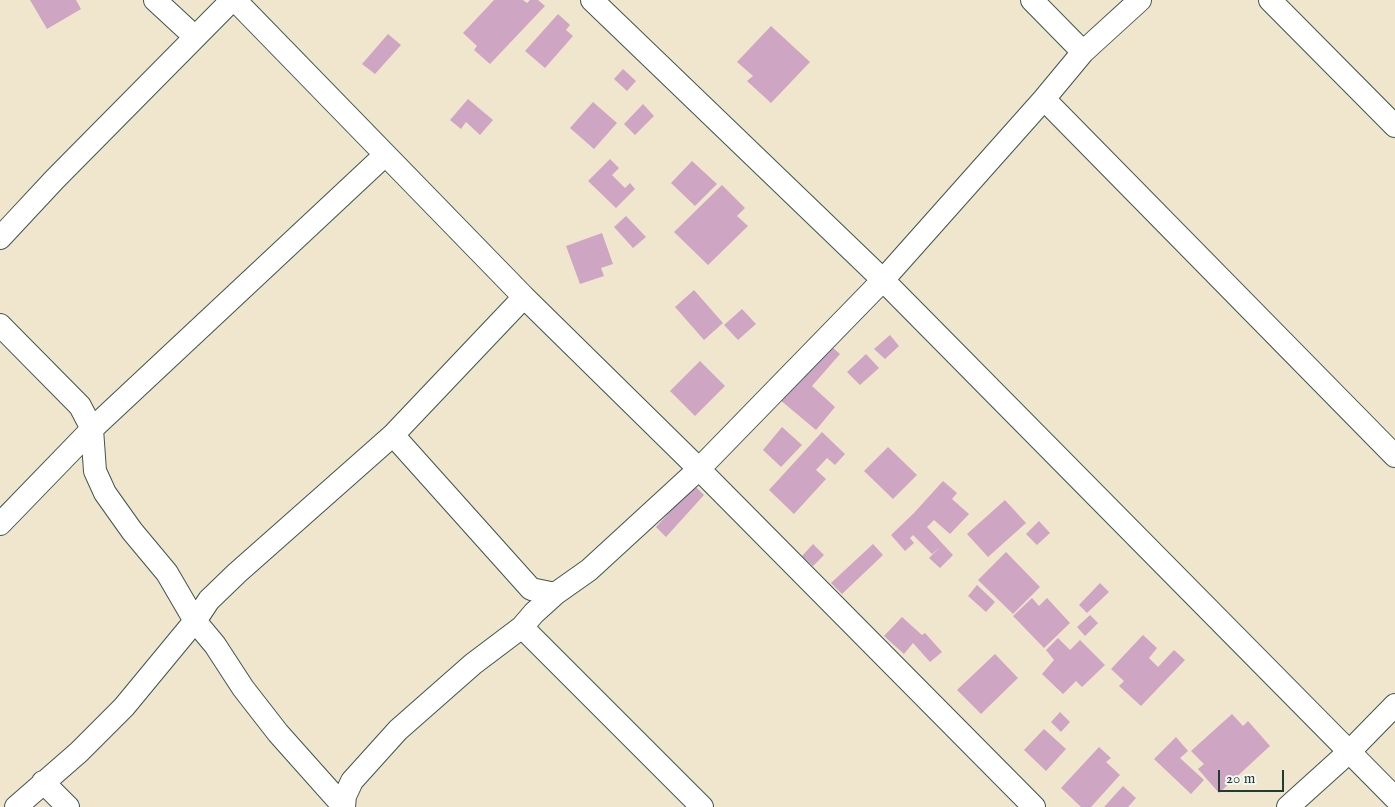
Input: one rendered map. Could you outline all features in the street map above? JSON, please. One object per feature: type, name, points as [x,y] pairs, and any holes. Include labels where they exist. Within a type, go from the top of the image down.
[{"type":"street","points":[[155,0],[195,37]]},
{"type":"street","points":[[0,238],[233,0],[524,297],[699,469],[1034,807]]},
{"type":"street","points":[[592,0],[883,280],[1395,798]]},
{"type":"street","points":[[1032,0],[1083,52]]},
{"type":"street","points":[[344,807],[345,796],[352,781],[398,730],[473,664],[528,620],[555,594],[589,570],[699,469],[883,280],[1044,99],[1083,52],[1140,0]]},
{"type":"street","points":[[1270,0],[1395,126]]},
{"type":"street","points":[[1044,99],[1395,456]]},
{"type":"street","points":[[0,524],[92,429],[385,155]]},
{"type":"street","points":[[16,807],[79,752],[124,707],[195,621],[209,600],[237,572],[393,435],[524,297]]},
{"type":"street","points":[[0,325],[80,406],[92,429],[95,471],[105,493],[166,574],[195,621],[215,645],[243,688],[278,733],[344,807]]},
{"type":"street","points":[[393,435],[531,589],[555,594]]},
{"type":"street","points":[[531,589],[528,620],[688,803]]},
{"type":"street","points":[[1288,807],[1350,751],[1395,705]]},
{"type":"street","points":[[43,782],[68,807]]},
{"type":"building","points":[[30,0],[76,0],[81,9],[47,29]]},
{"type":"building","points":[[494,0],[523,0],[527,3],[530,0],[538,0],[545,6],[490,64],[474,50],[477,46],[463,33]]},
{"type":"building","points":[[558,14],[570,25],[566,30],[573,36],[545,68],[525,51]]},
{"type":"building","points":[[771,26],[810,62],[771,103],[747,81],[753,76],[737,62]]},
{"type":"building","points":[[388,34],[401,45],[375,74],[362,64]]},
{"type":"building","points":[[623,69],[636,81],[627,91],[614,79]]},
{"type":"building","points":[[468,99],[493,120],[480,135],[466,122],[461,129],[450,120]]},
{"type":"building","points":[[593,102],[617,123],[594,149],[570,128]]},
{"type":"building","points":[[643,104],[654,116],[635,135],[624,124]]},
{"type":"building","points":[[610,159],[619,168],[612,175],[625,188],[630,183],[635,189],[616,208],[588,181]]},
{"type":"building","points":[[692,161],[717,184],[695,206],[671,183]]},
{"type":"building","points":[[722,185],[745,208],[737,216],[748,226],[708,265],[674,232]]},
{"type":"building","points":[[626,216],[646,237],[633,248],[614,227]]},
{"type":"building","points":[[602,233],[613,264],[601,268],[604,276],[580,284],[566,246]]},
{"type":"building","points":[[694,290],[723,323],[704,340],[675,307]]},
{"type":"building","points":[[742,309],[756,324],[738,340],[724,325]]},
{"type":"building","points":[[890,335],[899,346],[885,359],[874,349]]},
{"type":"building","points":[[824,340],[840,354],[812,386],[835,407],[816,430],[773,394]]},
{"type":"building","points":[[866,354],[879,368],[860,385],[847,372]]},
{"type":"building","points":[[700,361],[725,386],[695,416],[670,391]]},
{"type":"building","points":[[782,427],[802,445],[781,467],[763,450]]},
{"type":"building","points":[[822,432],[845,454],[835,465],[827,458],[816,470],[826,479],[794,514],[769,490]]},
{"type":"building","points":[[888,447],[917,475],[893,499],[864,471]]},
{"type":"building","points":[[943,481],[957,493],[952,499],[969,514],[950,534],[934,520],[927,527],[953,555],[940,568],[929,558],[940,547],[932,554],[913,535],[910,538],[914,543],[905,551],[891,535]]},
{"type":"building","points":[[694,485],[704,495],[666,537],[656,527]]},
{"type":"building","points":[[1005,500],[1026,523],[988,557],[967,534]]},
{"type":"building","points":[[1039,521],[1050,533],[1037,545],[1026,534]]},
{"type":"building","points":[[813,544],[824,555],[813,566],[802,556]]},
{"type":"building","points":[[873,544],[883,555],[842,594],[831,583]]},
{"type":"building","points":[[1006,552],[1040,587],[1013,614],[978,580]]},
{"type":"building","points":[[1100,583],[1109,592],[1087,613],[1079,605]]},
{"type":"building","points":[[977,585],[995,602],[986,612],[968,596]]},
{"type":"building","points":[[1032,598],[1039,606],[1047,598],[1070,623],[1044,648],[1013,616]]},
{"type":"building","points":[[1090,615],[1098,623],[1085,636],[1077,627]]},
{"type":"building","points":[[902,617],[922,635],[925,633],[942,652],[930,662],[913,643],[904,654],[884,636]]},
{"type":"building","points":[[1143,635],[1157,648],[1149,658],[1158,667],[1174,650],[1185,660],[1141,706],[1119,686],[1124,681],[1111,669]]},
{"type":"building","points":[[1058,638],[1070,650],[1080,640],[1105,665],[1082,687],[1076,681],[1063,694],[1042,674],[1054,660],[1046,650]]},
{"type":"building","points":[[995,654],[1018,678],[981,714],[957,690]]},
{"type":"building","points":[[1060,712],[1070,722],[1061,732],[1051,722]]},
{"type":"building","points":[[1232,714],[1243,726],[1248,721],[1270,746],[1219,793],[1198,769],[1204,764],[1191,751]]},
{"type":"building","points":[[1044,729],[1066,749],[1046,771],[1024,750]]},
{"type":"building","points":[[1176,737],[1188,751],[1180,758],[1204,780],[1191,794],[1154,759]]},
{"type":"building","points":[[1099,747],[1111,758],[1106,762],[1120,775],[1091,807],[1081,807],[1061,788]]},
{"type":"building","points":[[1123,786],[1136,798],[1128,807],[1104,807]]}]
